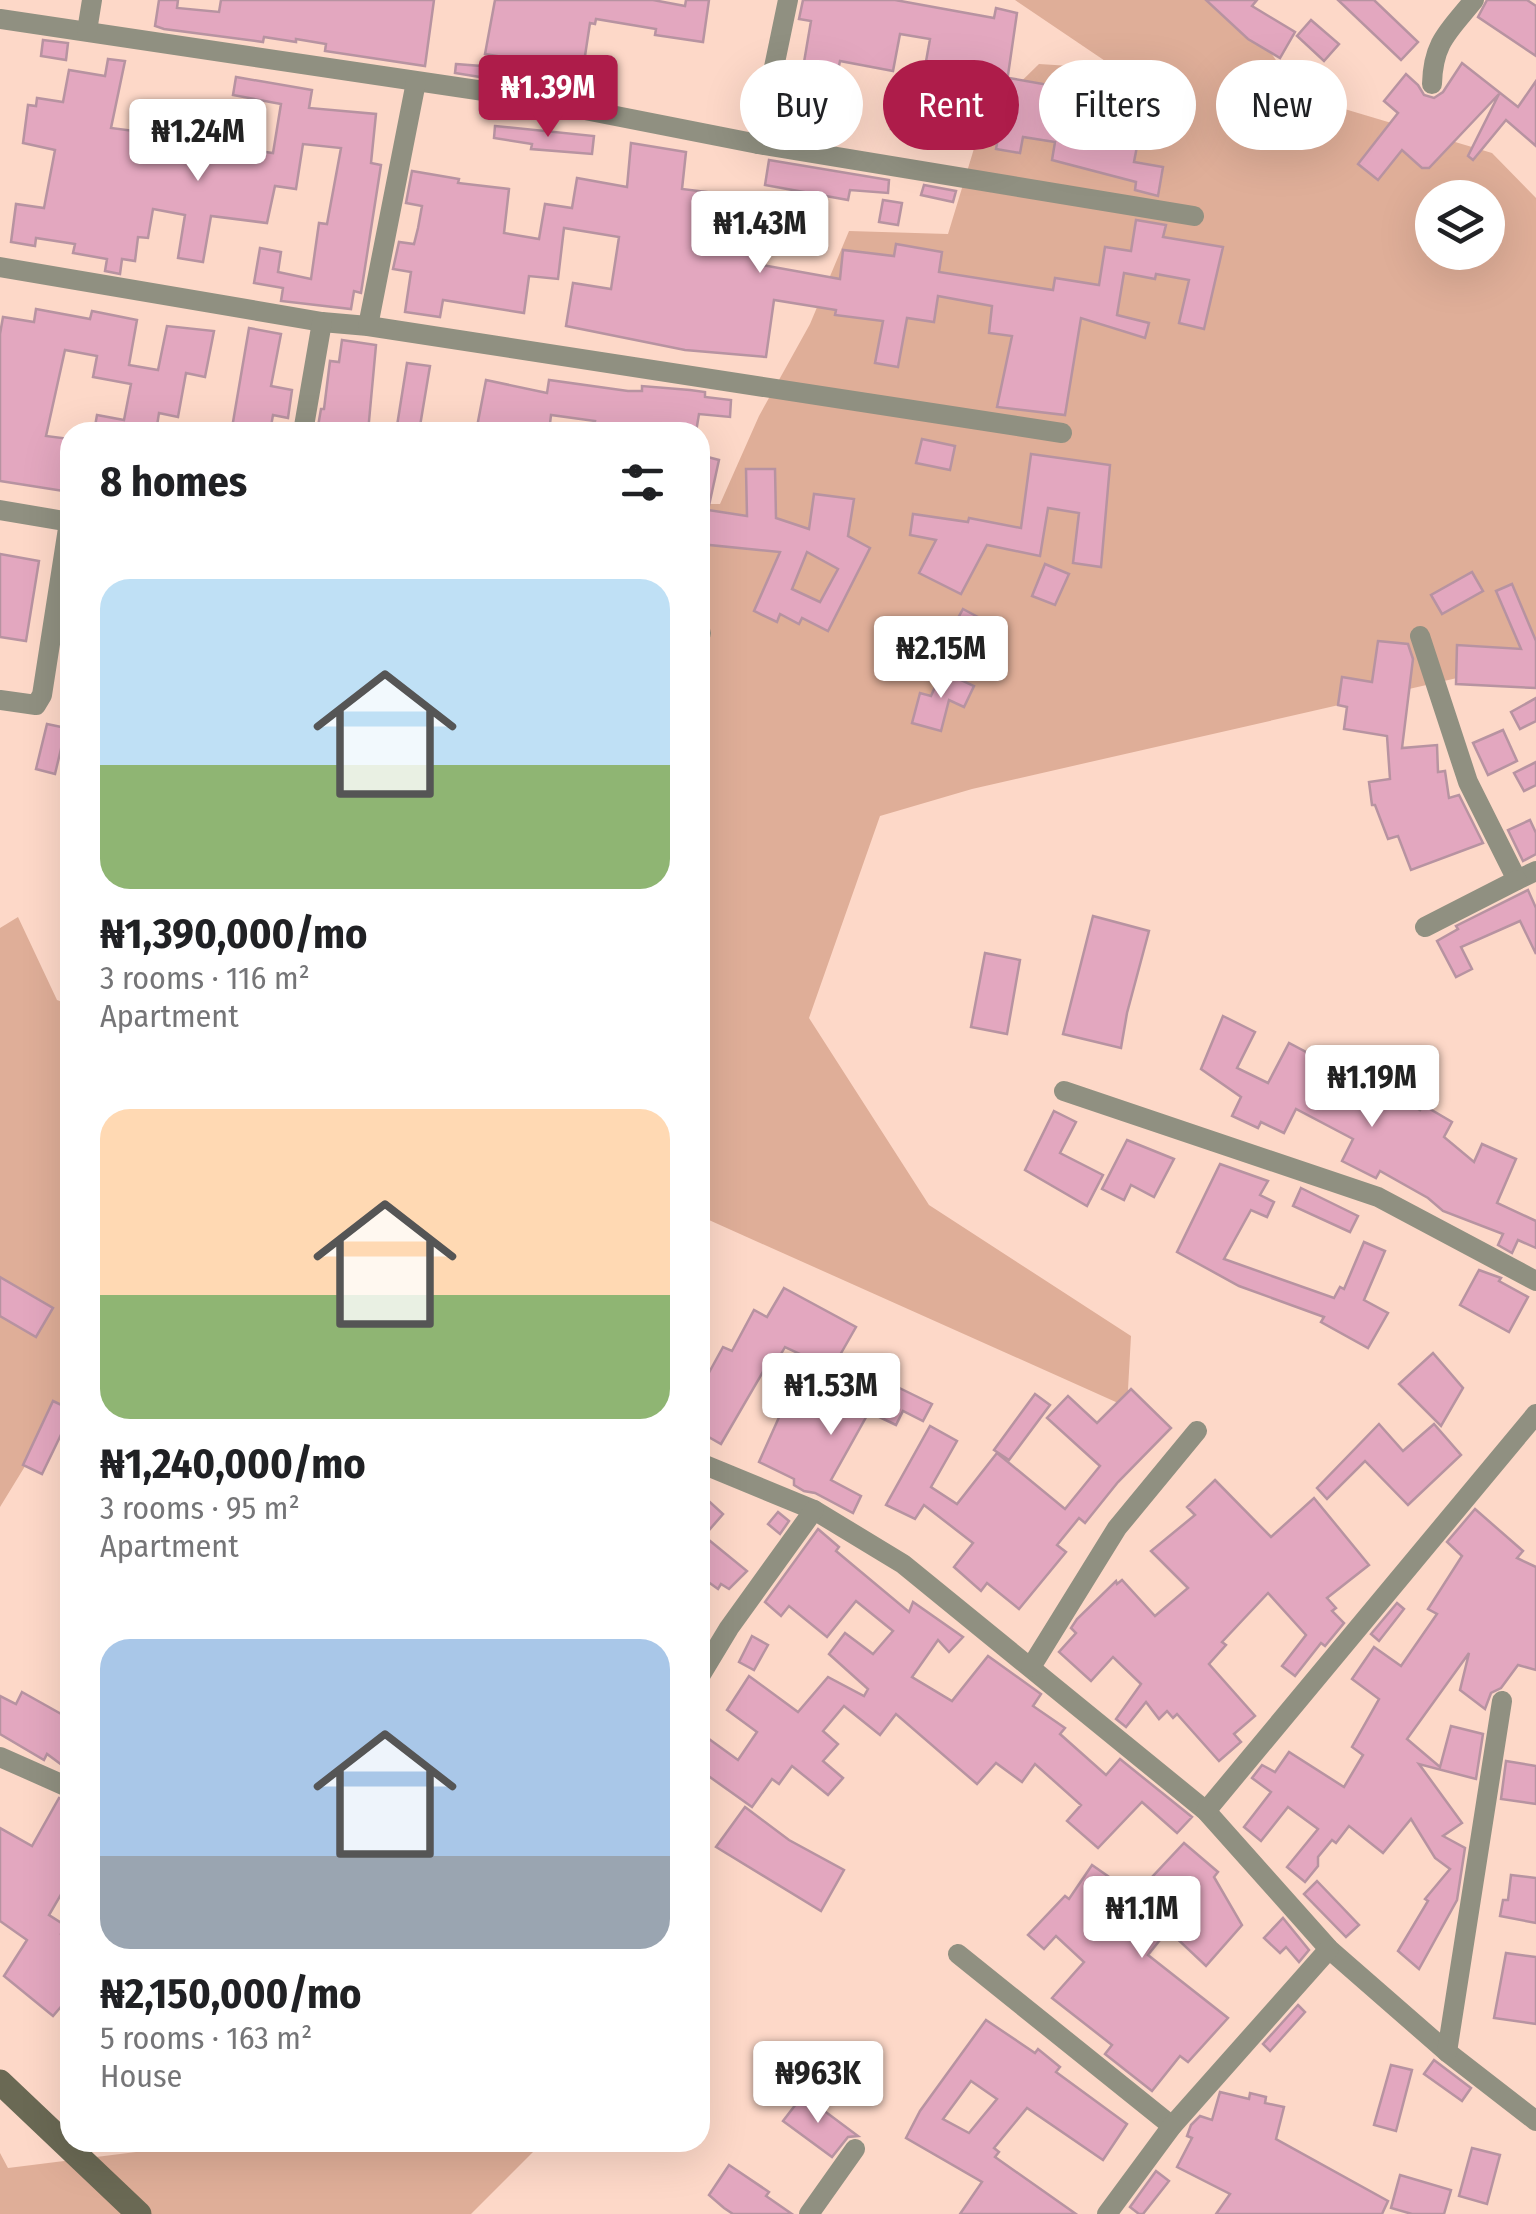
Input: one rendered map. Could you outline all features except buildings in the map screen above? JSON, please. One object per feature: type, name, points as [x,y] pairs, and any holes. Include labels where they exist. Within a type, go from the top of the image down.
[{"type":"street","points":[[87,31],[92,0]]},
{"type":"street","points":[[776,60],[788,0]]},
{"type":"street","points":[[1432,84],[1438,45],[1474,0]]},
{"type":"street","points":[[0,19],[504,94],[740,140]]},
{"type":"street","points":[[368,326],[416,82]]},
{"type":"street","points":[[794,150],[1194,216]]},
{"type":"street","points":[[0,267],[322,322],[1062,433]]},
{"type":"street","points":[[305,422],[322,322]]},
{"type":"street","points":[[0,510],[60,520]]},
{"type":"street","points":[[0,700],[36,705],[42,696],[60,584]]},
{"type":"street","points":[[1420,636],[1468,782],[1526,876],[1425,927]]},
{"type":"street","points":[[1064,1091],[1378,1197],[1536,1282]]},
{"type":"street","points":[[1206,1810],[1536,1414]]},
{"type":"street","points":[[1031,1667],[1118,1528],[1197,1431]]},
{"type":"street","points":[[710,1467],[814,1510],[903,1564],[1206,1810],[1330,1949],[1448,2052],[1536,2121]]},
{"type":"street","points":[[710,1659],[814,1510]]},
{"type":"street","points":[[1448,2052],[1502,1702]]},
{"type":"street","points":[[0,1757],[60,1784]]},
{"type":"street","points":[[1107,2214],[1172,2126],[1330,1949]]},
{"type":"street","points":[[958,1954],[1172,2126]]},
{"type":"street","points":[[0,2082],[60,2139]]},
{"type":"street","points":[[808,2214],[855,2149]]},
{"type":"street","points":[[74,2152],[139,2214]]},
{"type":"shaded area","points":[[1015,0],[1234,0],[1276,60],[1216,60],[1216,150],[1347,150],[1347,110],[1492,153],[1536,198],[1536,660],[972,789],[880,816],[809,1018],[929,1205],[1131,1336],[1127,1407],[710,1220],[710,504],[720,504],[759,416],[810,324],[849,231],[948,234],[974,150],[1019,150],[1019,84],[1039,64],[1039,150],[1196,150],[1196,60],[1104,60]]},
{"type":"shaded area","points":[[18,917],[60,1001],[60,1417],[0,1507],[0,928]]},
{"type":"shaded area","points":[[136,2152],[533,2152],[471,2214],[0,2214],[0,2153],[8,2168]]}]
